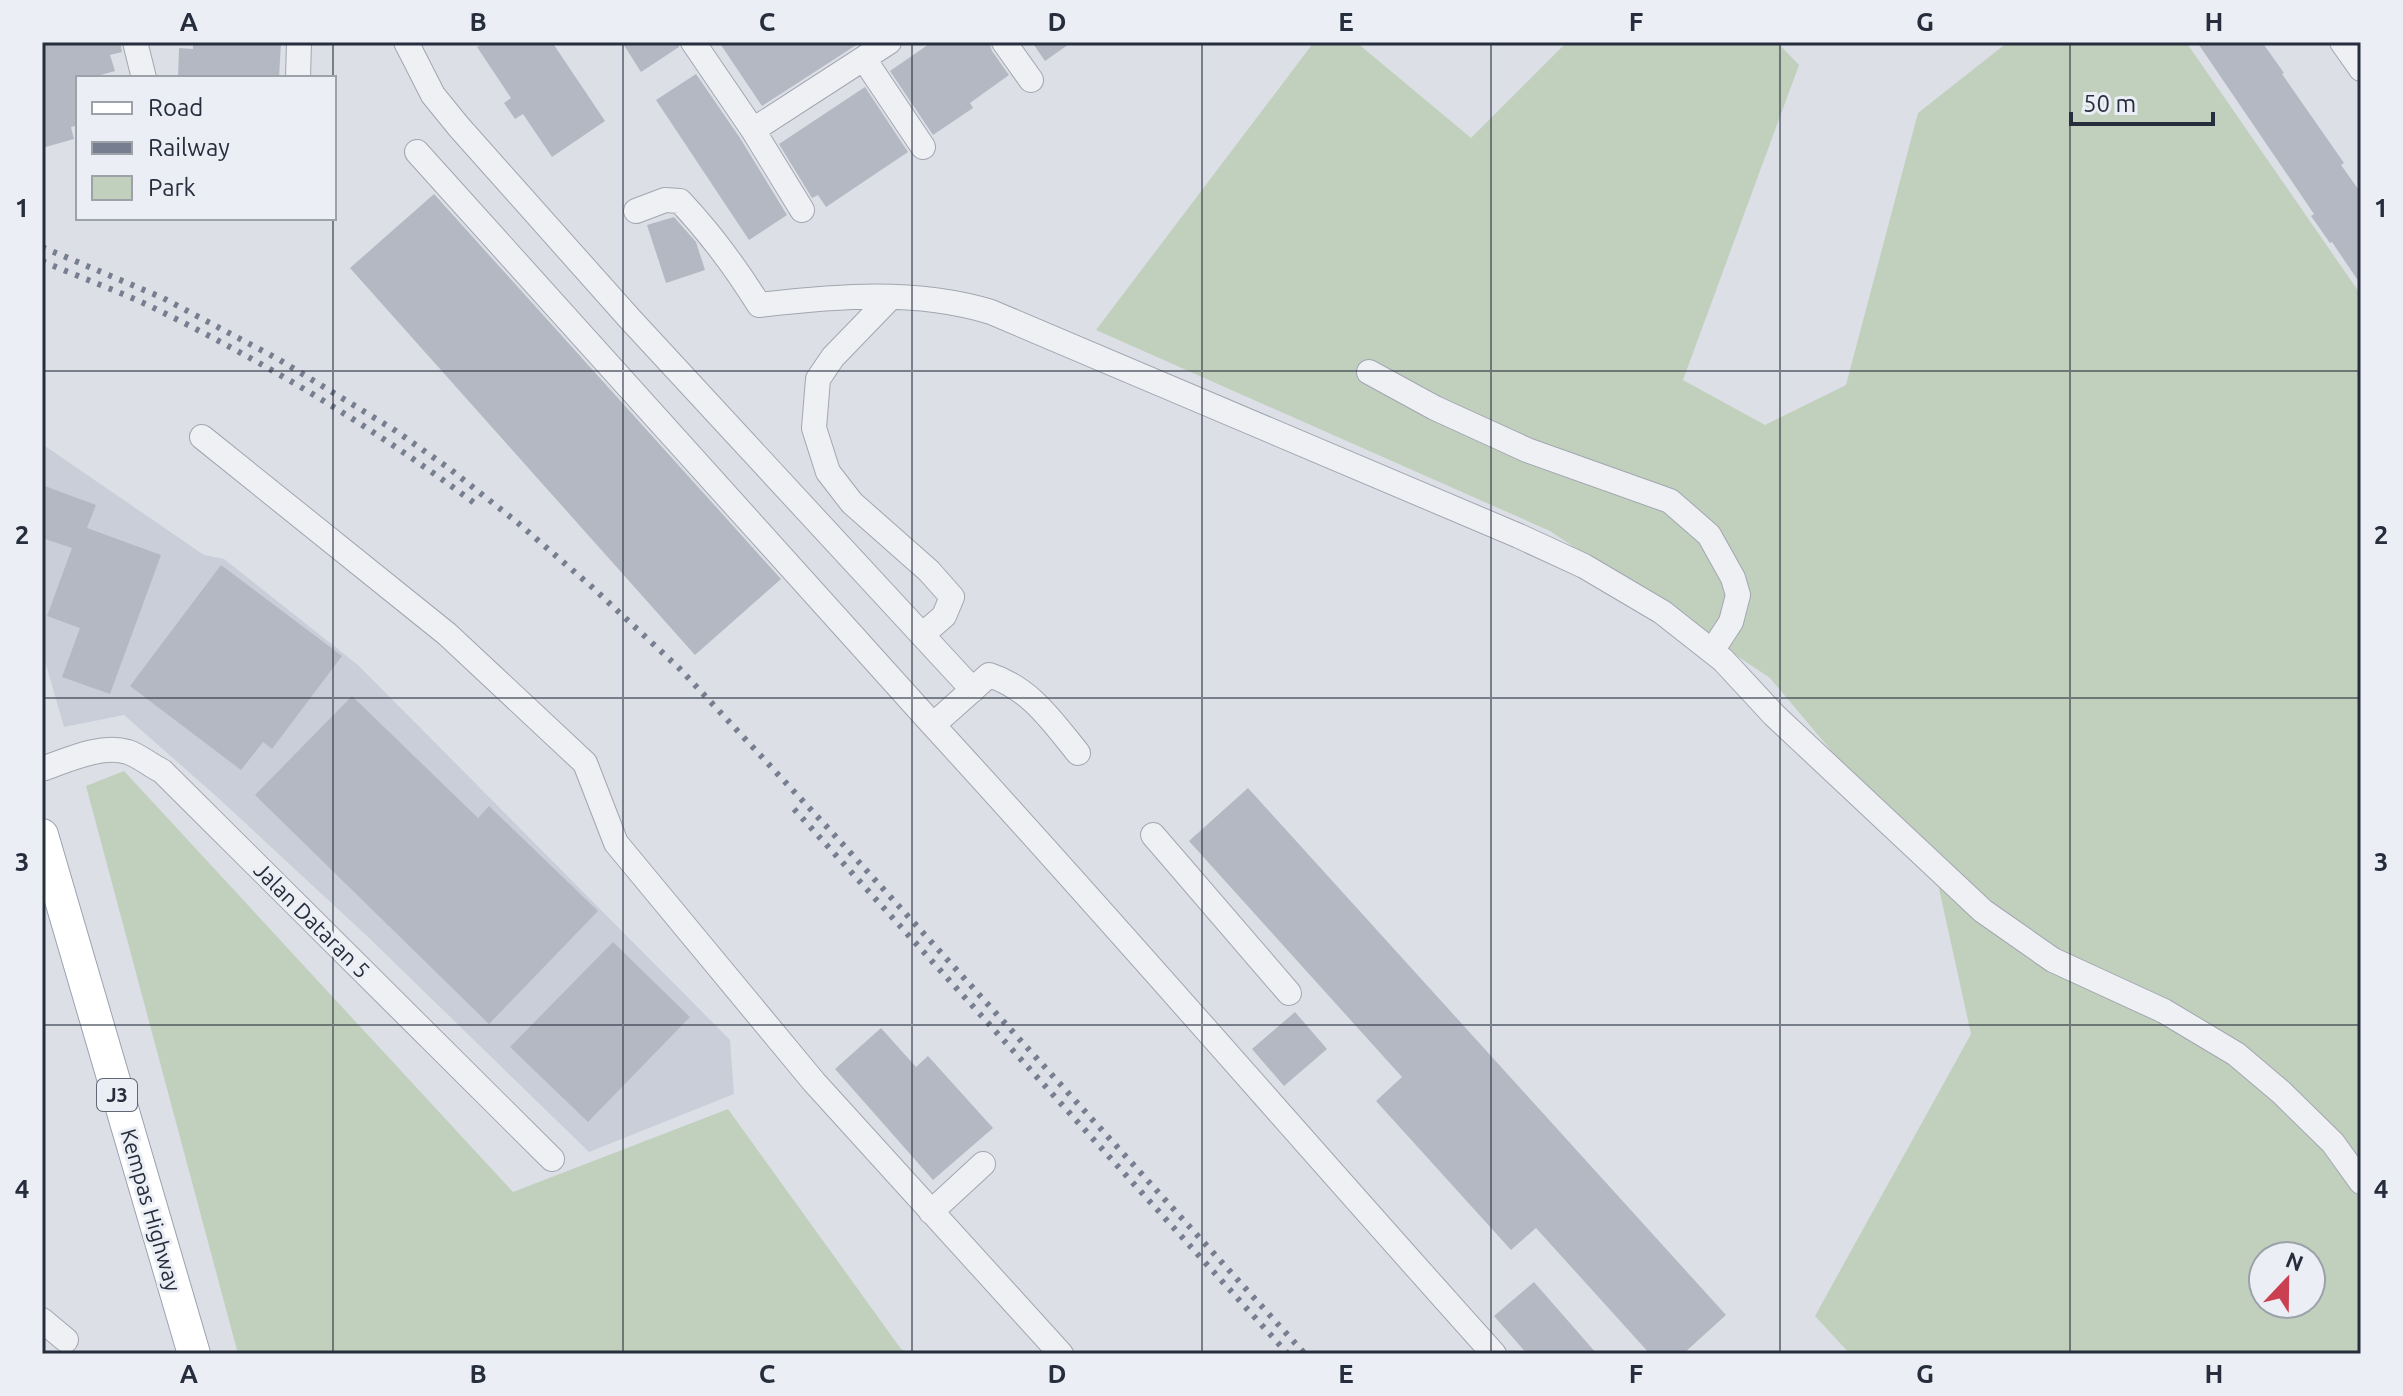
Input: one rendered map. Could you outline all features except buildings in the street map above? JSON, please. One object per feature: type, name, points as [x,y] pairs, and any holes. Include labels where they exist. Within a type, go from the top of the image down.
[{"type":"main road","name":"Kempas Highway","points":[[42,835],[194,1354]]},
{"type":"street","points":[[135,42],[144,76]]},
{"type":"street","points":[[298,76],[299,42]]},
{"type":"street","points":[[406,42],[433,95],[459,127],[630,319],[973,690]]},
{"type":"street","points":[[693,42],[753,130],[802,210]]},
{"type":"street","points":[[753,130],[889,42]]},
{"type":"street","points":[[1004,42],[1031,80]]},
{"type":"street","points":[[2342,42],[2361,69]]},
{"type":"street","points":[[864,59],[923,147]]},
{"type":"street","points":[[417,152],[1087,893],[1494,1354]]},
{"type":"street","points":[[636,211],[665,200],[680,201],[743,278],[759,305],[819,298],[891,297],[964,303],[1348,462],[1584,566],[1662,612],[1723,660],[1774,715],[1983,911],[2053,960],[2164,1011],[2236,1054],[2281,1092],[2333,1143],[2361,1182]]},
{"type":"street","points":[[891,297],[833,357],[818,379],[814,428],[828,472],[852,503],[929,571],[952,597],[944,616],[922,635]]},
{"type":"street","points":[[1369,372],[1435,408],[1527,450],[1670,501],[1709,535],[1736,587],[1738,595],[1731,622],[1712,651]]},
{"type":"street","points":[[202,437],[447,634],[585,763],[616,843],[814,1082],[1061,1354]]},
{"type":"street","points":[[933,725],[989,675],[1009,681],[1043,710],[1078,753]]},
{"type":"street","name":"Jalan Dataran 5","points":[[42,769],[88,753],[106,751],[128,752],[162,771],[552,1159]]},
{"type":"street","points":[[1153,835],[1289,993]]},
{"type":"street","points":[[931,1212],[983,1164]]},
{"type":"street","points":[[42,1320],[66,1340]]},
{"type":"shaded area","points":[[42,444],[204,555],[224,559],[358,665],[730,1040],[734,1094],[589,1152],[366,935],[124,715],[64,727],[42,651]]},
{"type":"green space","points":[[1314,42],[1356,42],[1471,138],[1567,42],[1777,42],[1799,65],[1683,380],[1765,425],[1846,385],[1918,113],[2008,42],[2186,42],[2361,295],[2361,1354],[1850,1354],[1815,1316],[1971,1034],[1936,875],[1770,678],[1550,531],[1096,330]]},
{"type":"green space","points":[[124,771],[513,1192],[728,1109],[901,1349],[910,1354],[238,1354],[86,786]]},
{"type":"railway","points":[[42,247],[163,298],[278,359],[396,431],[518,523],[592,587],[680,669],[828,828],[1305,1354]]},
{"type":"railway","points":[[42,261],[146,304],[243,354],[362,425],[477,505]]},
{"type":"railway","points":[[794,809],[1288,1354]]}]
